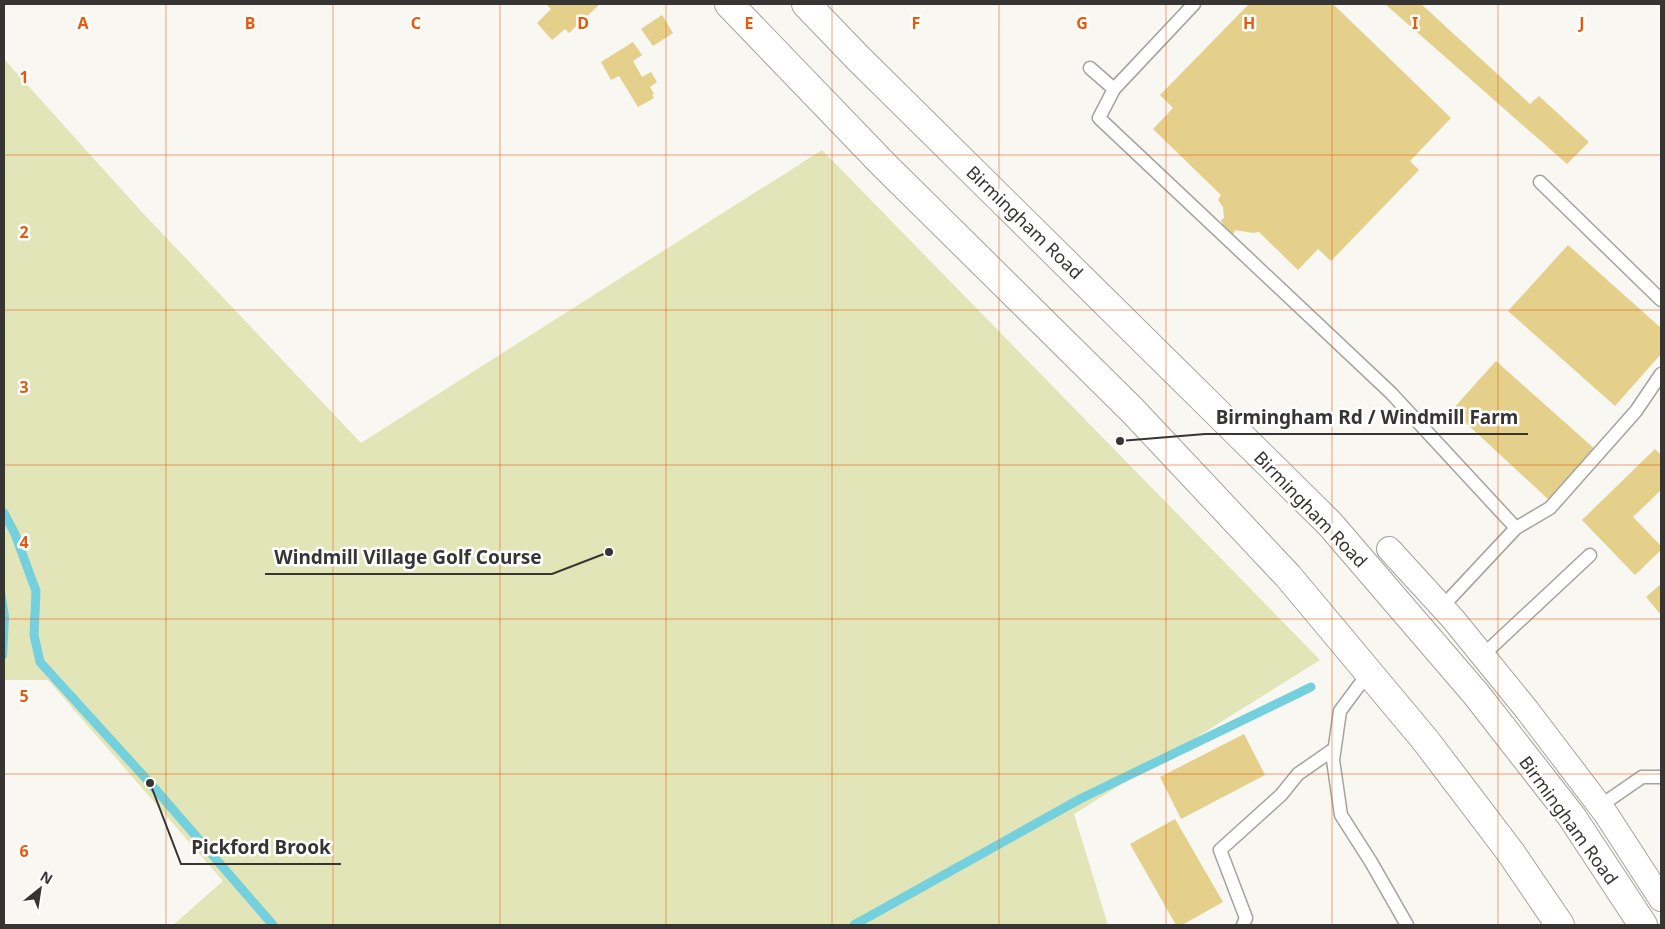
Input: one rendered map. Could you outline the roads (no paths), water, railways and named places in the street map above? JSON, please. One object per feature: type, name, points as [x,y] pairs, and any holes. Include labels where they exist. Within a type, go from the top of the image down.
[{"type":"highway","points":[[729,4],[884,165],[1132,410],[1288,576],[1426,741],[1512,853],[1560,925]]},
{"type":"highway","name":"Birmingham Road","points":[[806,4],[859,59],[1330,524],[1476,694],[1566,809],[1643,925]]},
{"type":"street","name":"Birmingham Road","points":[[1389,549],[1442,607],[1527,710],[1600,806],[1661,899]]},
{"type":"lane","points":[[1194,4],[1114,89],[1099,118],[1390,393],[1516,528]]},
{"type":"lane","points":[[1090,68],[1114,89]]},
{"type":"lane","points":[[1540,182],[1661,300]]},
{"type":"lane","points":[[1442,607],[1516,528],[1550,508],[1636,411],[1661,374]]},
{"type":"lane","points":[[1483,656],[1590,555]]},
{"type":"lane","points":[[1369,672],[1340,711],[1333,760],[1341,815],[1371,862],[1407,925]]},
{"type":"lane","points":[[1243,925],[1246,918],[1220,850],[1281,794],[1298,774],[1334,749]]},
{"type":"lane","points":[[1600,806],[1642,777],[1661,777]]},
{"type":"water","points":[[4,585],[9,617],[7,657],[4,660]]},
{"type":"waterway","points":[[4,513],[15,534],[36,591],[34,635],[40,662],[150,783],[273,925]]},
{"type":"waterway","points":[[854,925],[1080,799],[1311,687]]},
{"type":"place","name":"Birmingham Rd / Windmill Farm","points":[[1120,441]]},
{"type":"place","name":"Windmill Village Golf Course","points":[[609,552]]},
{"type":"place","name":"Pickford Brook","points":[[150,783]]}]
